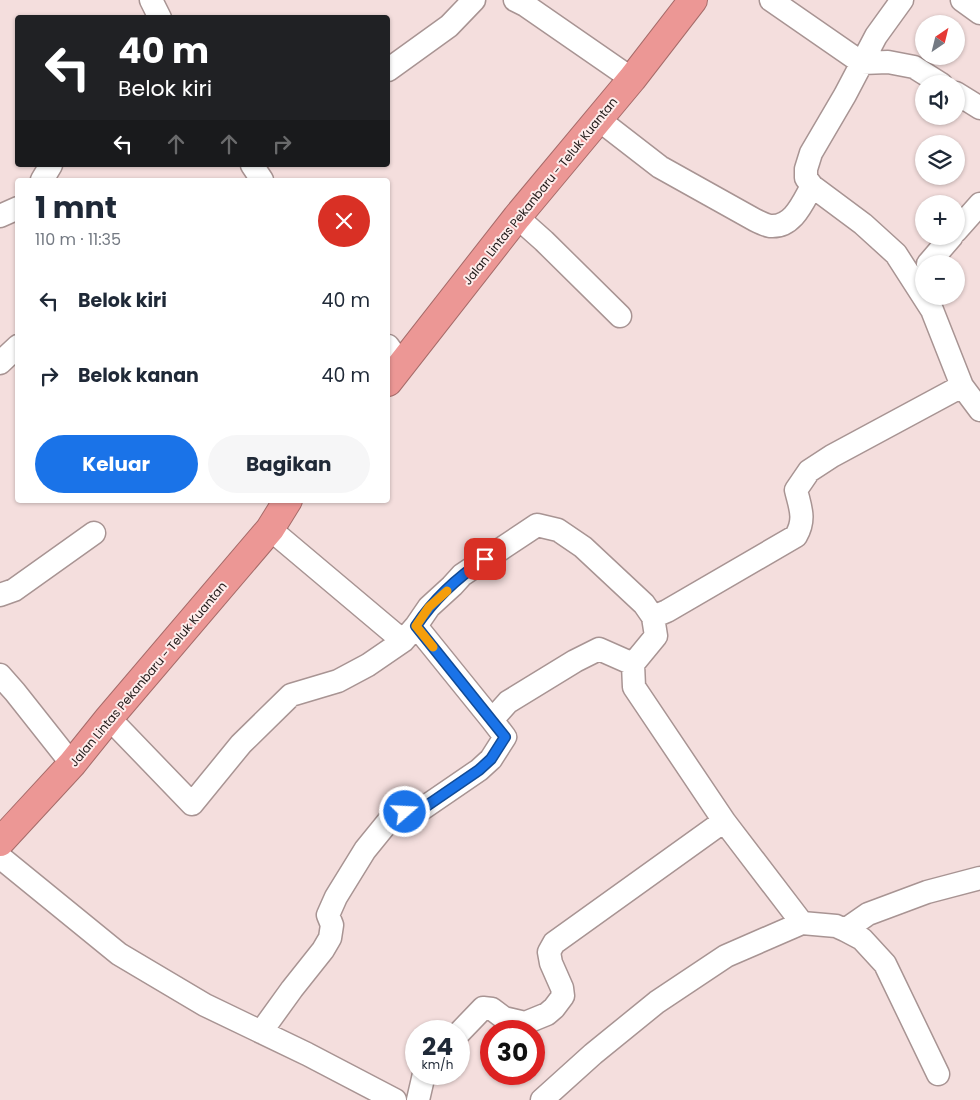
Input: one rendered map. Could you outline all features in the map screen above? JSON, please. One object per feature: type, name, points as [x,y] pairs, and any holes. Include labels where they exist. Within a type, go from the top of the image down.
[{"type":"highway","name":"Jalan Lintas Pekanbaru - Teluk Kuantan","points":[[392,364],[632,79],[693,0]]},
{"type":"highway","name":"Jalan Lintas Pekanbaru - Teluk Kuantan","points":[[0,842],[72,764],[278,509]]},
{"type":"street","points":[[152,0],[159,15]]},
{"type":"street","points":[[390,69],[449,26],[474,0]]},
{"type":"street","points":[[515,0],[632,79]]},
{"type":"street","points":[[771,0],[862,63],[888,62],[914,67],[927,75]]},
{"type":"street","points":[[902,0],[876,36],[845,95],[811,153],[806,169],[806,178],[812,186],[863,224],[915,271]]},
{"type":"street","points":[[962,0],[980,12]]},
{"type":"street","points":[[965,99],[980,108]]},
{"type":"street","points":[[598,119],[660,167],[754,220],[770,226],[785,223],[795,215],[812,186]]},
{"type":"street","points":[[43,178],[50,167]]},
{"type":"street","points":[[253,167],[261,178]]},
{"type":"street","points":[[965,221],[980,204]]},
{"type":"street","points":[[0,216],[15,209]]},
{"type":"street","points":[[517,217],[620,316]]},
{"type":"street","points":[[936,255],[944,245]]},
{"type":"street","points":[[930,305],[962,386],[980,410]]},
{"type":"street","points":[[0,363],[15,349]]},
{"type":"street","points":[[653,617],[667,611],[796,536],[802,526],[802,513],[796,490],[809,471],[832,456],[962,386]]},
{"type":"street","points":[[261,1032],[323,950],[330,938],[332,925],[328,915],[336,897],[365,850],[390,818],[405,812],[422,809],[479,770],[491,759],[505,737],[492,720],[410,634],[278,509]]},
{"type":"street","points":[[109,718],[192,804],[241,744],[291,695],[338,681],[368,665],[410,634],[429,607],[462,575],[537,525],[558,530],[583,547],[644,604],[653,617],[656,636],[633,664],[634,688],[724,821],[802,923]]},
{"type":"street","points":[[0,596],[14,590],[94,533]]},
{"type":"street","points":[[492,720],[508,702],[592,652],[599,650],[633,664]]},
{"type":"street","points":[[0,675],[72,764]]},
{"type":"street","points":[[470,1022],[483,1008],[492,1009],[504,1018],[525,1023],[547,1014],[563,996],[549,952],[554,943],[724,821]]},
{"type":"street","points":[[0,857],[119,954],[205,1004],[395,1100]]},
{"type":"street","points":[[845,930],[868,914],[927,892],[980,878]]},
{"type":"street","points":[[542,1100],[593,1054],[672,992],[726,956],[802,923],[836,926],[845,930],[862,939],[885,964],[938,1074]]},
{"type":"street","points":[[418,1100],[421,1085]]},
{"type":"slow traffic","points":[[433,647],[416,626],[429,607],[447,591]]},
{"type":"route","points":[[405,812],[422,809],[479,770],[491,759],[505,737],[416,626],[429,607],[462,575],[485,559]]}]
